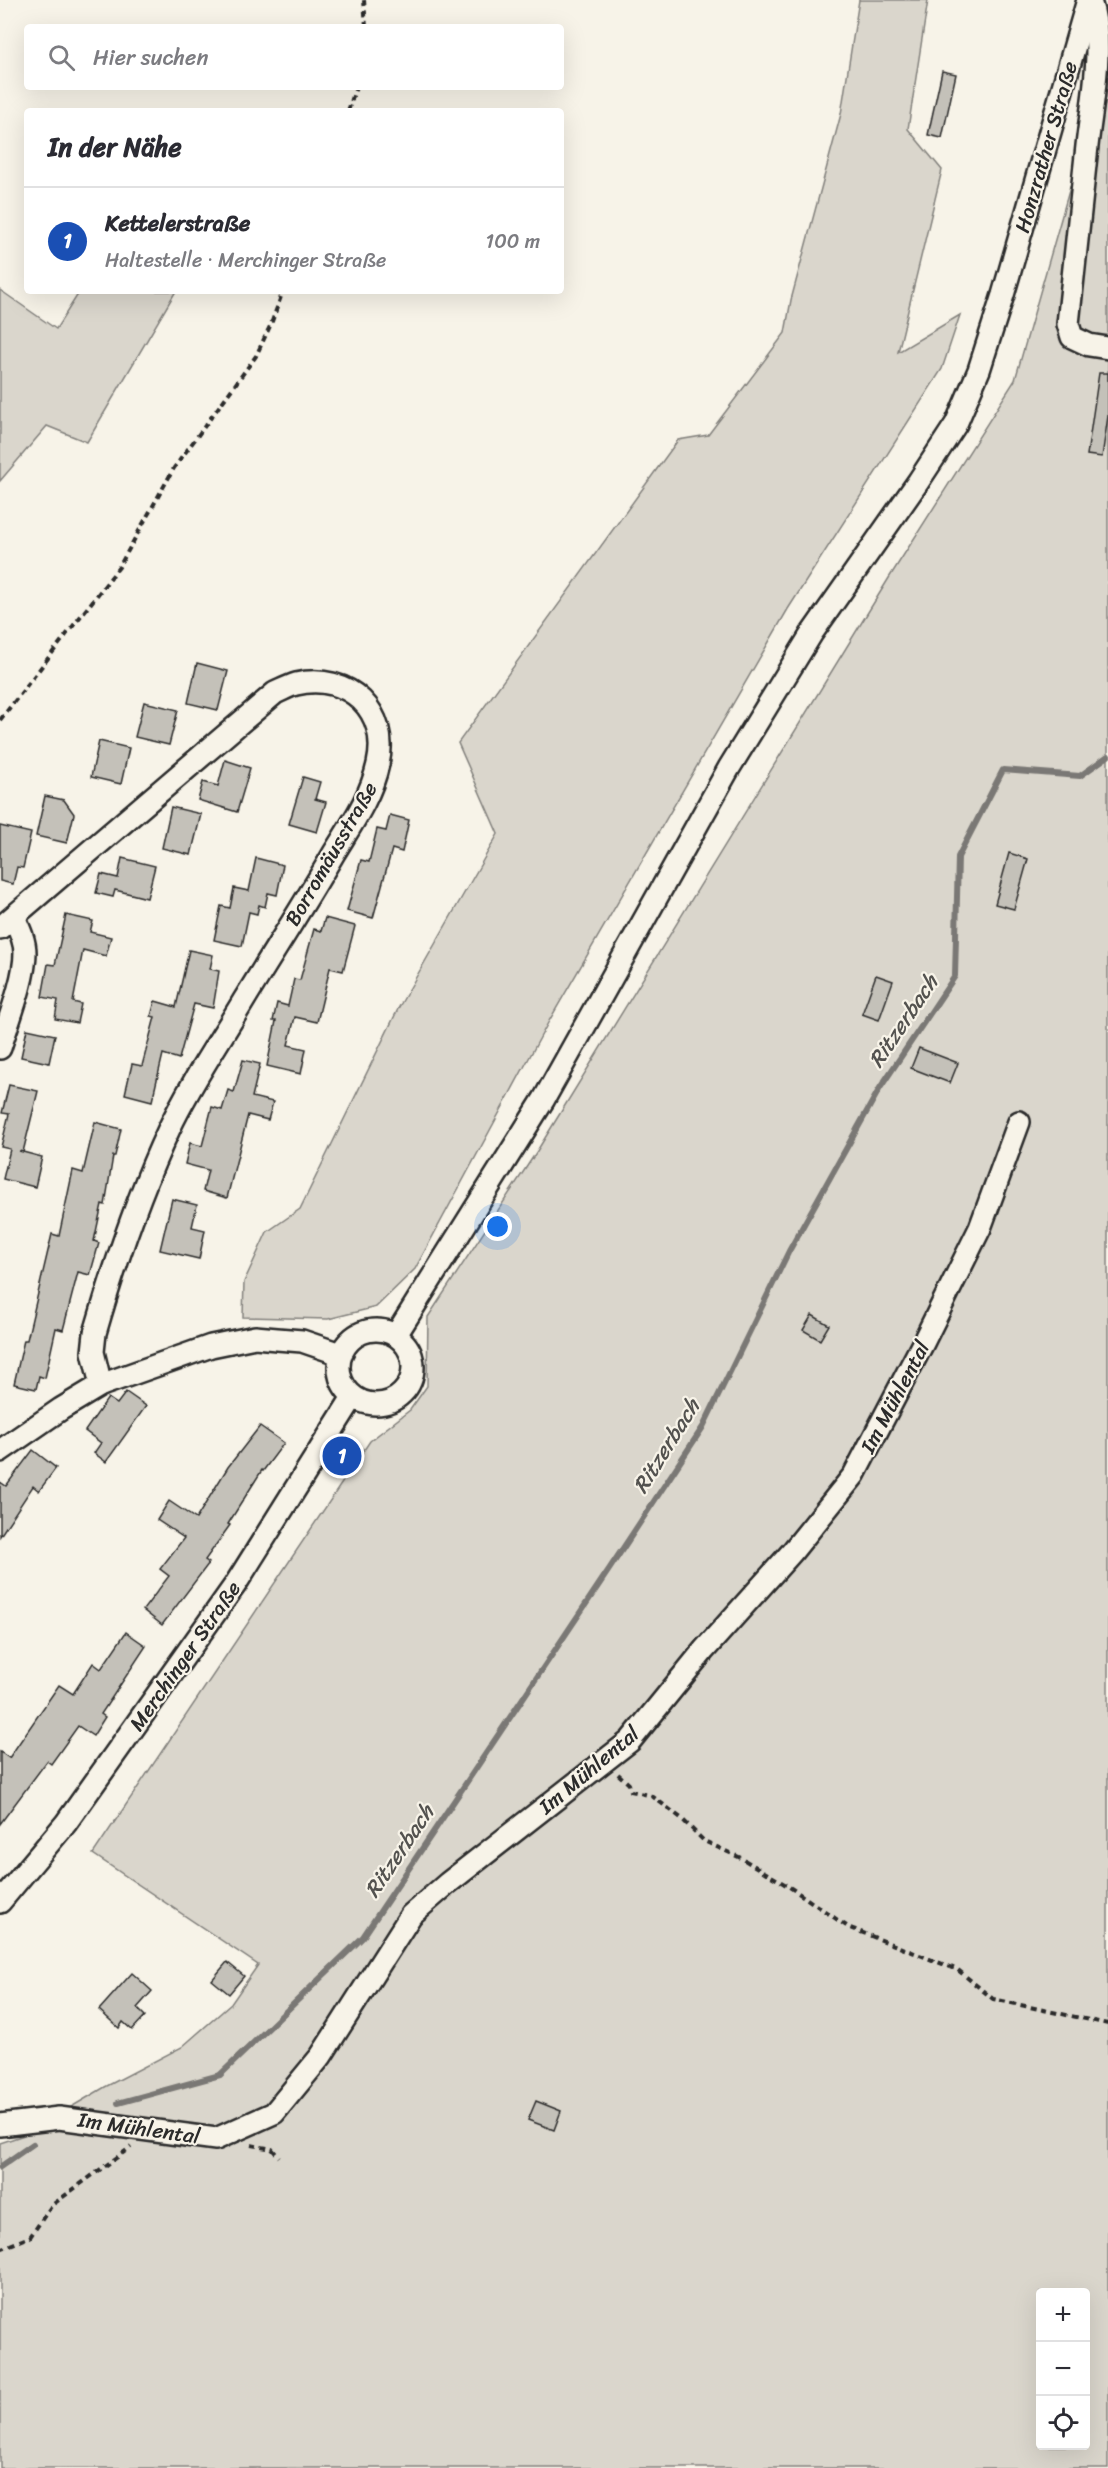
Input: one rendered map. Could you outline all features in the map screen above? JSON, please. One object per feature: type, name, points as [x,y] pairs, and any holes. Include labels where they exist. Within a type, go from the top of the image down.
[{"type":"street","name":"Honzrather Straße","points":[[396,1335],[550,1087],[729,768],[812,633],[956,424],[979,370],[1003,295],[1089,0]]},
{"type":"street","points":[[1089,0],[1095,16],[1095,78],[1068,324],[1072,337],[1089,345],[1108,348]]},
{"type":"street","name":"Borromäusstraße","points":[[7,922],[275,693],[296,684],[321,683],[342,686],[358,696],[373,714],[380,736],[379,762],[373,785],[315,886],[181,1107],[146,1182],[95,1333],[93,1352],[101,1385]]},
{"type":"street","points":[[0,1048],[23,968],[25,952],[22,935],[7,922]]},
{"type":"street","name":"Im Mühlental","points":[[0,2125],[59,2118],[216,2139],[274,2113],[321,2056],[411,1915],[448,1883],[630,1741],[704,1650],[792,1552],[854,1475],[980,1228],[1019,1122]]},
{"type":"street","points":[[374,1329],[396,1335],[405,1342],[414,1365],[407,1388],[399,1397],[388,1403],[376,1405],[364,1403],[353,1397],[345,1389],[338,1366],[340,1354],[346,1344],[363,1331],[374,1329]]},
{"type":"street","points":[[0,1451],[101,1385],[211,1346],[245,1339],[302,1341],[340,1354]]},
{"type":"street","name":"Merchinger Straße","points":[[0,1902],[66,1823],[235,1586],[353,1397]]},
{"type":"path","points":[[364,0],[366,24]]},
{"type":"path","points":[[349,108],[355,90]]},
{"type":"path","points":[[0,720],[119,567],[174,468],[256,356],[282,294]]},
{"type":"path","points":[[603,1762],[623,1778],[632,1791],[652,1796],[681,1818],[704,1841],[741,1858],[788,1886],[848,1927],[958,1970],[993,1999],[1108,2024]]},
{"type":"path","points":[[0,2248],[30,2237],[52,2205],[137,2143]]},
{"type":"shaded area","points":[[859,0],[928,0],[908,129],[942,170],[898,352],[960,315],[942,369],[788,609],[549,1021],[415,1269],[376,1307],[328,1319],[243,1317],[244,1282],[267,1232],[300,1209],[399,1007],[498,834],[458,743],[678,440],[708,435],[785,333],[791,300],[841,114]]},
{"type":"shaded area","points":[[1108,54],[1108,2468],[0,2468],[0,2143],[24,2135],[105,2087],[182,2047],[231,2004],[258,1965],[93,1854],[370,1441],[410,1410],[427,1386],[428,1317],[537,1151],[889,578],[1015,380]]},
{"type":"shaded area","points":[[0,290],[56,329],[78,294],[174,294],[87,442],[47,426],[0,481]]},
{"type":"building","points":[[942,71],[956,74],[942,138],[928,135]]},
{"type":"building","points":[[1099,373],[1108,373],[1108,416],[1102,457],[1087,455]]},
{"type":"building","points":[[197,663],[228,671],[218,710],[188,703]]},
{"type":"building","points":[[144,702],[178,710],[169,745],[135,737]]},
{"type":"building","points":[[99,741],[129,748],[121,784],[91,777]]},
{"type":"building","points":[[225,760],[250,768],[237,812],[198,800],[203,782],[218,786]]},
{"type":"building","points":[[303,777],[320,782],[315,799],[326,802],[317,832],[289,824]]},
{"type":"building","points":[[45,796],[64,800],[74,814],[67,843],[36,836]]},
{"type":"building","points":[[171,807],[201,814],[191,855],[162,848]]},
{"type":"building","points":[[390,815],[409,820],[402,852],[392,849],[373,918],[347,911],[361,860],[369,862],[377,829],[386,831]]},
{"type":"building","points":[[0,826],[31,833],[23,868],[17,867],[13,884],[0,881]]},
{"type":"building","points":[[1009,853],[1028,859],[1014,909],[995,904]]},
{"type":"building","points":[[122,858],[155,866],[147,898],[115,890],[113,897],[96,893],[101,874],[118,878]]},
{"type":"building","points":[[256,858],[283,865],[277,895],[268,893],[265,907],[259,905],[257,914],[249,912],[242,946],[214,940],[221,906],[230,908],[234,888],[249,891]]},
{"type":"building","points":[[66,915],[93,921],[90,932],[111,937],[106,956],[83,950],[73,1002],[81,1004],[77,1023],[55,1019],[58,1000],[42,997],[48,964],[55,965]]},
{"type":"building","points":[[325,918],[355,926],[343,971],[330,968],[317,1022],[295,1017],[288,1045],[306,1049],[301,1074],[267,1066],[276,1021],[273,1021],[277,1003],[288,1006],[294,979],[300,980],[314,929],[321,931]]},
{"type":"building","points":[[189,950],[213,955],[210,969],[219,971],[213,1008],[194,1004],[179,1059],[163,1054],[152,1101],[125,1094],[132,1064],[142,1066],[155,1017],[151,1016],[155,1001],[176,1007]]},
{"type":"building","points":[[876,975],[893,981],[879,1020],[862,1014]]},
{"type":"building","points":[[27,1029],[55,1035],[49,1063],[21,1057]]},
{"type":"building","points":[[919,1048],[958,1063],[950,1083],[911,1068]]},
{"type":"building","points":[[243,1060],[260,1064],[252,1097],[273,1102],[268,1120],[248,1115],[227,1198],[203,1191],[208,1170],[185,1164],[190,1143],[202,1146],[212,1107],[222,1110],[228,1090],[234,1092]]},
{"type":"building","points":[[9,1085],[38,1091],[23,1152],[19,1151],[42,1157],[35,1187],[3,1179],[10,1149],[1,1147],[9,1114],[2,1113]]},
{"type":"building","points":[[95,1122],[121,1129],[115,1156],[113,1156],[105,1205],[102,1204],[94,1241],[99,1243],[90,1275],[78,1272],[63,1330],[56,1328],[45,1378],[39,1376],[36,1389],[14,1384],[52,1234],[59,1236],[73,1170],[83,1173]]},
{"type":"building","points":[[172,1199],[197,1205],[192,1227],[205,1230],[199,1259],[160,1250]]},
{"type":"building","points":[[812,1315],[829,1325],[820,1340],[803,1330]]},
{"type":"building","points":[[126,1392],[146,1406],[106,1462],[94,1453],[101,1443],[85,1431],[108,1398],[117,1404]]},
{"type":"building","points":[[260,1426],[284,1443],[262,1470],[228,1524],[230,1525],[205,1560],[209,1563],[162,1625],[143,1610],[169,1576],[160,1569],[184,1538],[157,1520],[169,1501],[196,1519],[228,1467]]},
{"type":"building","points":[[33,1450],[56,1468],[39,1491],[33,1486],[0,1536],[0,1482],[6,1486]]},
{"type":"building","points":[[126,1632],[146,1646],[101,1714],[105,1717],[93,1736],[78,1726],[51,1764],[47,1761],[0,1824],[0,1752],[9,1758],[59,1685],[73,1694],[93,1663],[101,1669]]},
{"type":"building","points":[[227,1962],[244,1976],[229,1994],[212,1980]]},
{"type":"building","points":[[132,1973],[152,1991],[137,2008],[145,2016],[132,2030],[123,2022],[119,2028],[99,2010]]},
{"type":"building","points":[[536,2101],[561,2111],[554,2130],[528,2120]]},
{"type":"waterway","name":"Ritzerbach","points":[[118,2103],[220,2075],[363,1937],[703,1427],[789,1251],[880,1088],[955,976],[958,857],[1003,770],[1080,776],[1108,756]]},
{"type":"waterway","name":"Ritzerbach","points":[[0,2167],[33,2144]]},
{"type":"place","name":"Kettelerstraße","points":[[342,1456]]}]
